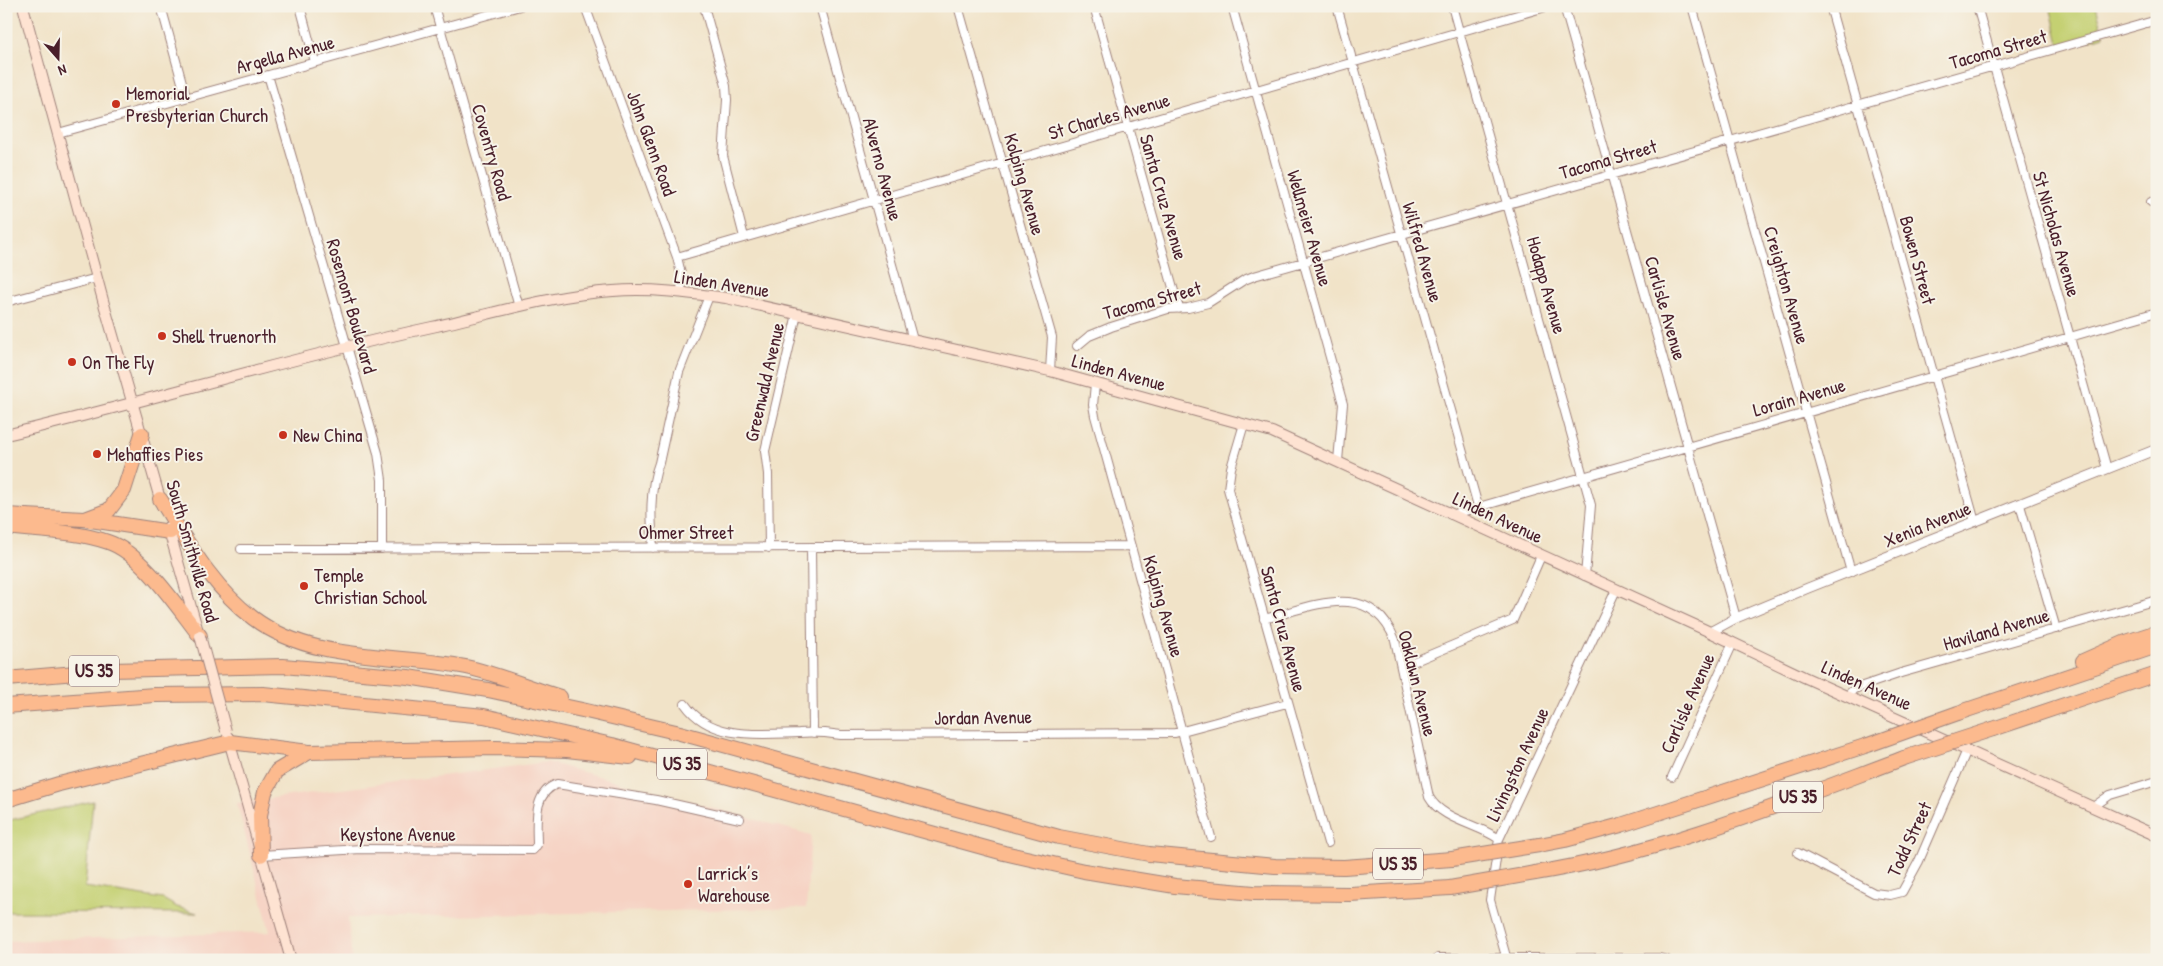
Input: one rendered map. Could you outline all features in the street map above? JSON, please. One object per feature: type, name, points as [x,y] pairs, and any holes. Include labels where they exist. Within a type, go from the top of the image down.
[{"type":"highway","points":[[84,520],[109,510],[124,490],[142,434]]},
{"type":"highway","points":[[160,499],[218,586],[253,618],[280,634],[326,649],[467,668],[649,726]]},
{"type":"highway","points":[[6,515],[84,520],[170,532]]},
{"type":"highway","points":[[6,527],[78,535],[109,542],[137,560],[159,584],[200,636]]},
{"type":"highway","points":[[2000,698],[2126,642],[2157,632]]},
{"type":"highway","name":"US 35","points":[[6,679],[111,670],[283,666],[408,677],[582,710],[649,726],[1059,837],[1149,854],[1275,866],[1344,867],[1452,859],[1565,840],[1638,820],[1868,745],[2000,698],[2157,646]]},
{"type":"highway","name":"US 35","points":[[6,706],[156,695],[263,694],[484,716],[612,745],[1004,853],[1084,871],[1175,886],[1254,893],[1396,893],[1450,888],[1618,858],[1692,835],[1904,758],[2157,674]]},
{"type":"highway","points":[[2061,707],[2157,682]]},
{"type":"highway","points":[[6,800],[228,736],[309,752],[495,748],[568,750],[673,762]]},
{"type":"highway","points":[[261,855],[260,816],[265,792],[277,771],[309,752]]},
{"type":"main road","name":"South Smithville Road","points":[[24,6],[97,278],[200,636],[290,960]]},
{"type":"main road","name":"Linden Avenue","points":[[6,435],[133,404],[346,345],[557,298],[614,290],[681,292],[709,296],[1050,371],[1272,432],[2157,836]]},
{"type":"street","points":[[161,6],[186,97]]},
{"type":"street","points":[[300,6],[316,62]]},
{"type":"street","name":"Coventry Road","points":[[434,6],[520,306]]},
{"type":"street","name":"Argella Avenue","points":[[58,133],[520,6]]},
{"type":"street","name":"John Glenn Road","points":[[585,6],[677,257],[682,278],[681,292]]},
{"type":"street","points":[[704,6],[726,86],[727,107],[723,156],[744,237]]},
{"type":"street","name":"Alverno Avenue","points":[[820,6],[913,340]]},
{"type":"street","name":"Kolping Avenue","points":[[958,6],[1052,337],[1050,371]]},
{"type":"street","name":"Santa Cruz Avenue","points":[[1094,6],[1179,309]]},
{"type":"street","name":"Wellmeier Avenue","points":[[1232,6],[1343,404],[1338,461]]},
{"type":"street","name":"Wilfred Avenue","points":[[1337,6],[1478,506]]},
{"type":"street","name":"Hodapp Avenue","points":[[1452,6],[1583,476],[1591,511],[1585,576]]},
{"type":"street","name":"St Charles Avenue","points":[[677,257],[1549,6]]},
{"type":"street","name":"Carlisle Avenue","points":[[1564,6],[1736,618]]},
{"type":"street","name":"Creighton Avenue","points":[[1692,6],[1850,572]]},
{"type":"street","name":"Bowen Street","points":[[1830,6],[1975,522]]},
{"type":"street","name":"St Nicholas Avenue","points":[[1977,6],[2107,469]]},
{"type":"street","name":"Tacoma Street","points":[[1077,346],[1089,336],[1104,329],[1168,309],[1179,309],[1212,301],[1244,280],[1303,262],[2157,20]]},
{"type":"street","name":"Rosemont Boulevard","points":[[268,75],[381,469],[383,496],[382,549]]},
{"type":"street","points":[[6,302],[97,278]]},
{"type":"street","points":[[653,548],[652,489],[655,475],[679,372],[709,296]]},
{"type":"street","name":"Lorain Avenue","points":[[1451,515],[2157,312]]},
{"type":"street","name":"Greenwald Avenue","points":[[769,548],[768,474],[765,451],[797,314]]},
{"type":"street","name":"Kolping Avenue","points":[[1095,384],[1093,400],[1095,416],[1211,837]]},
{"type":"street","name":"Santa Cruz Avenue","points":[[1244,424],[1230,468],[1228,489],[1328,843]]},
{"type":"street","name":"Xenia Avenue","points":[[1710,632],[1736,618],[2157,449]]},
{"type":"street","points":[[2020,504],[2056,629]]},
{"type":"street","name":"Ohmer Street","points":[[241,549],[1130,546]]},
{"type":"street","points":[[811,547],[813,733]]},
{"type":"street","points":[[1401,667],[1513,620],[1541,556]]},
{"type":"street","name":"Livingston Avenue","points":[[1506,959],[1490,900],[1499,839],[1616,590]]},
{"type":"street","name":"Haviland Avenue","points":[[1848,695],[1854,689],[1866,684],[2157,600]]},
{"type":"street","name":"Oaklawn Avenue","points":[[1264,619],[1334,601],[1364,605],[1379,614],[1391,631],[1401,667],[1429,797],[1442,811],[1491,833],[1499,839]]},
{"type":"street","name":"Carlisle Avenue","points":[[1672,777],[1733,643]]},
{"type":"street","name":"Jordan Avenue","points":[[685,704],[698,719],[734,732],[762,735],[813,733],[841,735],[1140,734],[1182,730],[1287,703]]},
{"type":"street","name":"Todd Street","points":[[1798,853],[1874,893],[1890,895],[1902,892],[1919,862],[1967,750]]},
{"type":"street","points":[[2093,807],[2110,795],[2157,781]]},
{"type":"street","name":"Keystone Avenue","points":[[261,855],[361,849],[521,851],[535,849],[537,845],[539,802],[549,788],[557,784],[656,800],[740,819]]},
{"type":"street","points":[[1438,958],[1658,958],[1667,960]]},
{"type":"shaded area","points":[[547,762],[811,835],[806,908],[348,918],[352,960],[6,960],[6,941],[270,932],[237,803]]},
{"type":"green space","points":[[2050,6],[2096,6],[2104,36],[2060,48]]},
{"type":"green space","points":[[93,801],[85,887],[163,899],[177,907],[197,913],[6,912],[6,821]]},
{"type":"place","name":"Memorial Presbyterian Church","points":[[116,104]]},
{"type":"place","name":"Shell truenorth","points":[[162,336]]},
{"type":"place","name":"On The Fly","points":[[72,362]]},
{"type":"place","name":"New China","points":[[283,435]]},
{"type":"place","name":"Mehaffies Pies","points":[[97,454]]},
{"type":"place","name":"Temple Christian School","points":[[304,586]]},
{"type":"place","name":"Larrick’s Warehouse","points":[[688,884]]}]
